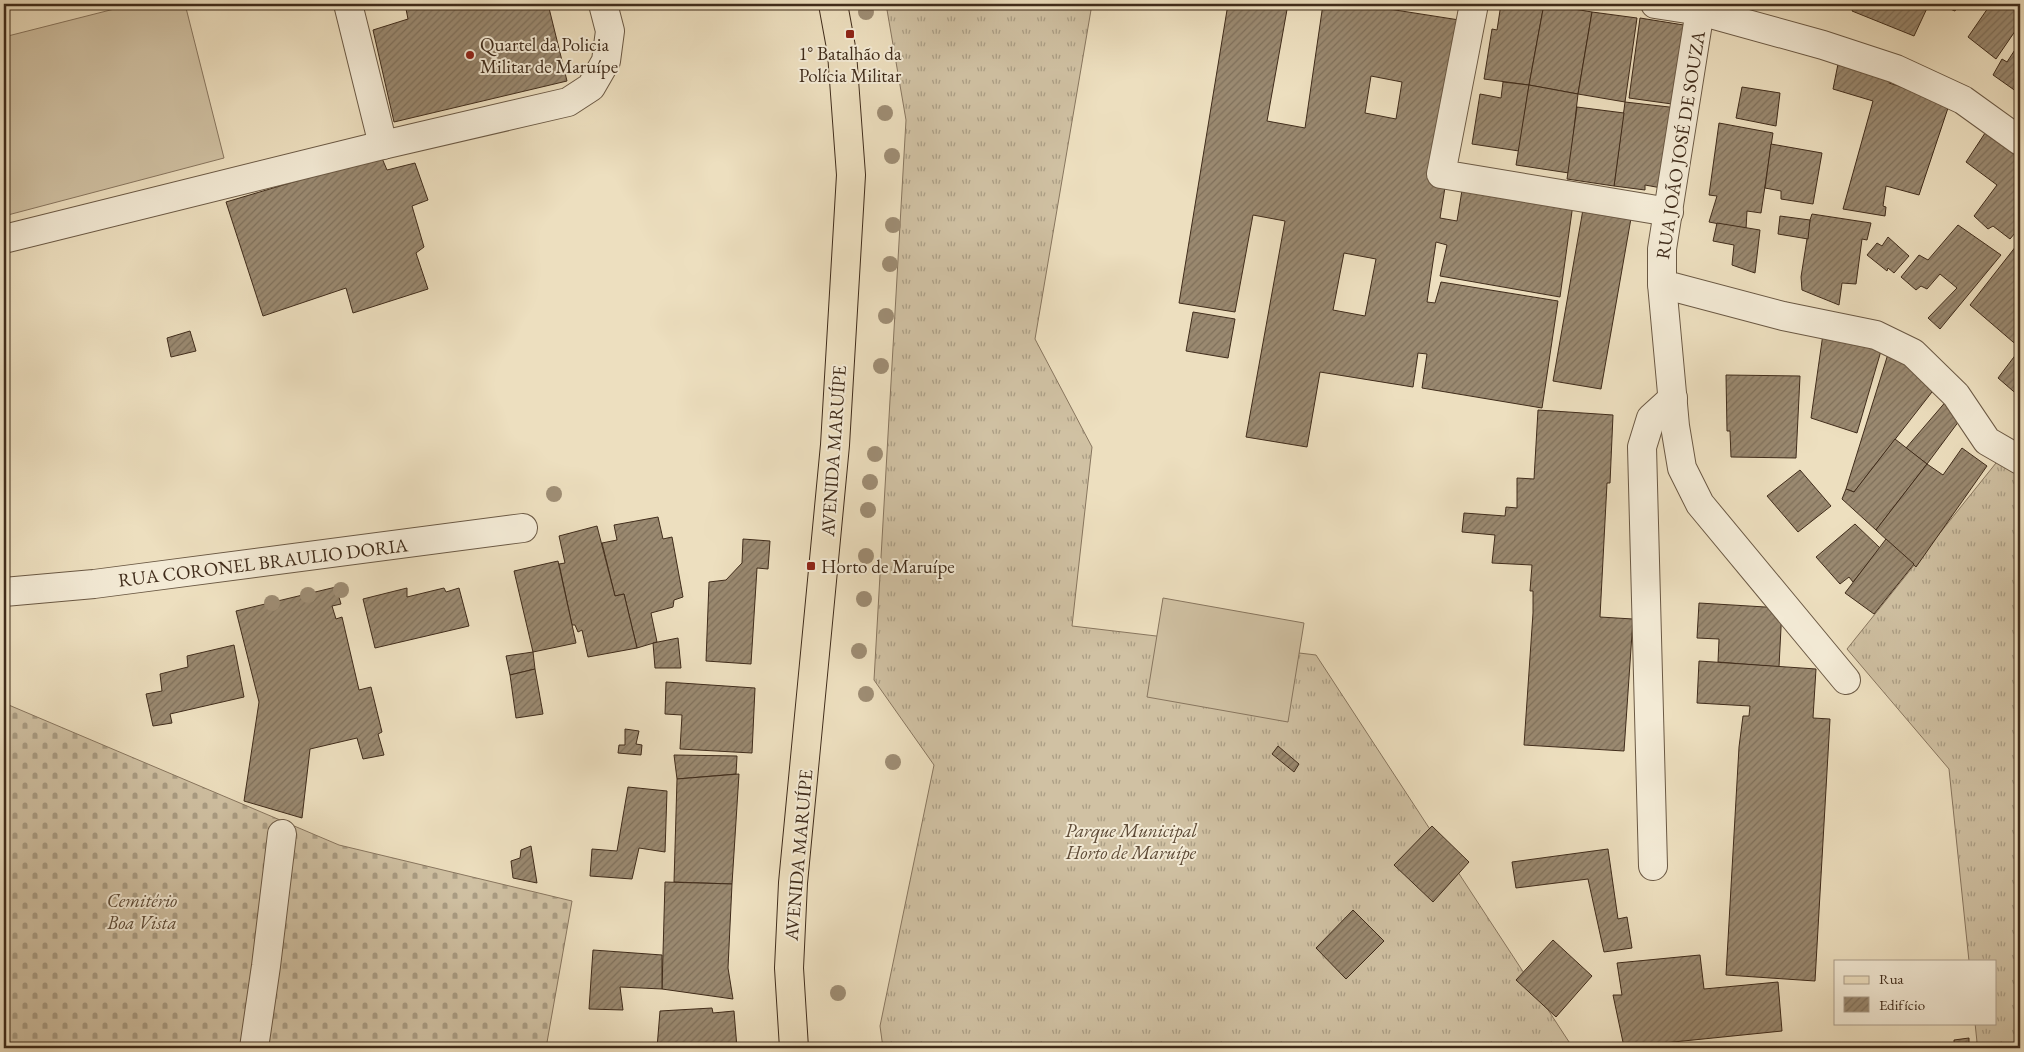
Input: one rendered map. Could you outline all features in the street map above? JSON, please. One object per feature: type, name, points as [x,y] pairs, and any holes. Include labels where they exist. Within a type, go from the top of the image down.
[{"type":"main road","name":"AVENIDA MARUÍPE","points":[[794,1048],[790,968],[793,883],[835,445],[851,174],[842,53],[833,4]]},
{"type":"street","points":[[348,4],[383,145]]},
{"type":"street","points":[[4,239],[383,145],[568,102],[591,87],[606,61],[610,31],[604,4]]},
{"type":"street","points":[[1474,4],[1441,174],[1669,212]]},
{"type":"street","points":[[1655,4],[1701,7],[1896,69],[1963,100],[2020,141]]},
{"type":"street","name":"RUA JOÃO JOSÉ DE SOUZA","points":[[1701,7],[1662,249],[1662,284],[1783,316],[1876,335],[1913,353],[1956,395],[1987,441],[2020,460]]},
{"type":"street","points":[[1662,284],[1682,468],[1700,504],[1846,680]]},
{"type":"street","points":[[1653,866],[1642,447],[1651,418],[1673,398]]},
{"type":"street","name":"RUA CORONEL BRAULIO DORIA","points":[[4,592],[94,584],[523,528]]},
{"type":"street","points":[[254,1048],[282,834]]},
{"type":"green space","points":[[134,4],[185,4],[224,158],[4,216],[4,37]]},
{"type":"green space","name":"Parque Municipal Horto de Maruípe","points":[[886,4],[1092,4],[1035,339],[1092,447],[1072,626],[1316,655],[1573,1048],[883,1048],[880,1026],[934,765],[874,680],[906,120]]},
{"type":"green space","points":[[2000,458],[2020,467],[2020,1048],[1961,1048],[1977,1042],[1975,1024],[1996,1024],[1996,960],[1969,960],[1949,769],[1847,649]]},
{"type":"green space","points":[[1163,598],[1304,623],[1288,722],[1147,697]]},
{"type":"green space","name":"Cemitério Boa Vista","points":[[4,703],[339,845],[572,901],[546,1048],[4,1048]]},
{"type":"building","name":"Quartel da Policia Militar de Maruípe","points":[[405,4],[548,4],[567,81],[394,122],[373,30],[408,19]]},
{"type":"building","points":[[1228,4],[1288,4],[1267,121],[1305,128],[1323,4],[1357,4],[1472,22],[1440,218],[1457,221],[1464,178],[1574,197],[1560,297],[1440,276],[1447,245],[1436,242],[1427,302],[1435,303],[1441,282],[1558,301],[1542,408],[1422,388],[1427,354],[1418,353],[1413,387],[1320,372],[1307,447],[1246,437],[1285,221],[1253,215],[1235,312],[1179,303]],"holes":[[[1371,76],[1402,82],[1396,119],[1365,113]],[[1344,253],[1376,259],[1365,316],[1333,310]]]},
{"type":"building","points":[[1501,4],[1544,4],[1529,85],[1484,79],[1492,29],[1497,30]]},
{"type":"building","points":[[1544,4],[1592,12],[1578,94],[1529,85]]},
{"type":"building","points":[[1855,4],[1929,4],[1914,36],[1852,11]]},
{"type":"building","points":[[1938,4],[1959,4],[1955,11]]},
{"type":"building","points":[[1981,4],[2020,4],[2020,24],[1996,59],[1968,37],[1988,8]]},
{"type":"building","points":[[1592,12],[1637,18],[1625,102],[1578,94]]},
{"type":"building","points":[[1640,18],[1690,26],[1679,105],[1629,98]]},
{"type":"building","points":[[2020,42],[2020,94],[1993,75],[2002,59],[2007,62]]},
{"type":"building","points":[[1839,59],[1893,74],[1889,83],[1950,102],[1919,195],[1886,186],[1883,206],[1886,207],[1885,216],[1843,209],[1873,101],[1833,89]]},
{"type":"building","points":[[1503,82],[1529,85],[1519,151],[1472,144],[1480,94],[1501,98]]},
{"type":"building","points":[[1529,85],[1578,94],[1569,173],[1516,165]]},
{"type":"building","points":[[1742,87],[1780,93],[1776,126],[1736,118]]},
{"type":"building","points":[[1625,102],[1678,108],[1667,189],[1645,185],[1645,190],[1614,186]]},
{"type":"building","points":[[1577,107],[1624,113],[1614,186],[1567,179]]},
{"type":"building","points":[[1719,123],[1773,133],[1761,213],[1747,211],[1746,229],[1709,222],[1717,196],[1709,195]]},
{"type":"building","points":[[1989,127],[2020,148],[2020,227],[2010,239],[1993,226],[1988,229],[1974,216],[1997,185],[1966,162]]},
{"type":"building","points":[[1771,144],[1822,153],[1813,204],[1781,199],[1781,191],[1765,188]]},
{"type":"building","points":[[381,156],[387,170],[415,163],[428,200],[412,206],[424,247],[416,253],[428,289],[353,313],[346,288],[263,316],[226,202]]},
{"type":"building","points":[[1585,198],[1633,207],[1601,389],[1553,381]]},
{"type":"building","points":[[1812,214],[1871,223],[1867,240],[1862,239],[1856,284],[1842,283],[1839,305],[1802,290],[1801,277]]},
{"type":"building","points":[[1780,216],[1810,220],[1808,239],[1778,234]]},
{"type":"building","points":[[1717,223],[1760,230],[1755,273],[1732,265],[1734,245],[1713,241]]},
{"type":"building","points":[[1958,225],[2001,255],[1940,329],[1928,318],[1957,288],[1940,274],[1927,289],[1921,286],[1916,290],[1901,277],[1919,255],[1928,260]]},
{"type":"building","points":[[1888,237],[1909,256],[1894,273],[1888,268],[1887,271],[1867,255],[1877,243],[1882,246]]},
{"type":"building","points":[[2020,241],[2020,348],[1970,305]]},
{"type":"building","points":[[1193,312],[1235,319],[1228,358],[1186,351]]},
{"type":"building","points":[[1824,327],[1883,344],[1857,433],[1811,418]]},
{"type":"building","points":[[190,331],[196,351],[171,357],[167,338]]},
{"type":"building","points":[[2020,349],[2020,397],[1998,378]]},
{"type":"building","points":[[1888,354],[1939,383],[1854,492],[1846,489]]},
{"type":"building","points":[[1726,375],[1800,376],[1796,458],[1731,457],[1730,431],[1727,431]]},
{"type":"building","points":[[1948,399],[1959,421],[1927,464],[1906,448]]},
{"type":"building","points":[[1538,410],[1613,415],[1610,483],[1607,483],[1600,617],[1633,619],[1624,751],[1524,745],[1533,613],[1533,591],[1530,591],[1532,565],[1492,563],[1495,535],[1462,532],[1464,513],[1505,516],[1506,507],[1517,508],[1517,478],[1534,479]]},
{"type":"building","points":[[1895,439],[1927,464],[1876,530],[1842,499],[1846,489],[1854,492]]},
{"type":"building","points":[[1962,448],[1987,466],[1916,567],[1876,530],[1927,464],[1943,475]]},
{"type":"building","points":[[1800,470],[1831,506],[1798,532],[1767,496]]},
{"type":"building","points":[[658,517],[663,539],[672,537],[683,597],[674,600],[673,607],[651,613],[657,642],[637,648],[624,594],[615,596],[602,543],[617,540],[614,525]]},
{"type":"building","points":[[1855,524],[1880,548],[1853,582],[1849,577],[1840,584],[1816,557]]},
{"type":"building","points":[[597,526],[615,596],[624,594],[637,648],[588,657],[582,630],[578,632],[575,625],[572,625],[559,564],[565,563],[559,536]]},
{"type":"building","points":[[743,539],[770,541],[768,569],[757,568],[751,664],[706,661],[709,582],[726,580],[742,563]]},
{"type":"building","points":[[1886,539],[1914,564],[1874,614],[1845,593]]},
{"type":"building","points":[[558,561],[576,643],[533,652],[514,571]]},
{"type":"building","points":[[336,587],[341,604],[332,606],[336,619],[342,617],[359,690],[371,687],[382,732],[378,734],[384,755],[363,759],[357,738],[310,749],[302,818],[244,801],[259,702],[236,611]]},
{"type":"building","points":[[407,588],[407,597],[444,588],[446,592],[459,588],[469,626],[375,648],[363,599]]},
{"type":"building","points":[[1699,603],[1782,608],[1779,667],[1718,662],[1719,639],[1697,638]]},
{"type":"building","points":[[678,638],[681,668],[655,668],[653,643]]},
{"type":"building","points":[[234,645],[244,697],[170,714],[172,723],[153,726],[146,694],[162,691],[160,674],[188,667],[187,656]]},
{"type":"building","points":[[533,652],[535,669],[510,675],[506,656]]},
{"type":"building","points":[[1699,661],[1816,669],[1813,718],[1830,719],[1815,981],[1726,975],[1739,747],[1743,716],[1749,716],[1750,706],[1697,703]]},
{"type":"building","points":[[535,669],[543,714],[516,718],[510,675]]},
{"type":"building","points":[[666,682],[755,688],[752,753],[680,749],[682,715],[665,714]]},
{"type":"building","points":[[625,729],[639,731],[636,744],[642,745],[641,755],[618,753],[619,745],[625,745]]},
{"type":"building","points":[[1278,746],[1299,764],[1294,772],[1272,754]]},
{"type":"building","points":[[674,755],[737,756],[736,774],[677,779]]},
{"type":"building","points":[[739,774],[732,884],[674,882],[677,779]]},
{"type":"building","points":[[628,787],[667,791],[665,852],[639,848],[632,879],[590,876],[592,849],[617,851]]},
{"type":"building","points":[[1432,826],[1469,862],[1433,902],[1394,865]]},
{"type":"building","points":[[531,846],[537,883],[513,878],[511,861],[520,858],[521,850]]},
{"type":"building","points":[[1608,849],[1618,919],[1627,917],[1632,948],[1604,952],[1588,879],[1516,888],[1512,862]]},
{"type":"building","points":[[665,882],[732,884],[728,968],[733,999],[662,989]]},
{"type":"building","points":[[1353,910],[1384,941],[1346,979],[1316,948]]},
{"type":"building","points":[[1553,940],[1592,976],[1556,1017],[1516,980]]},
{"type":"building","points":[[593,950],[662,955],[662,989],[620,987],[623,1010],[589,1009]]},
{"type":"building","points":[[1700,955],[1704,989],[1778,982],[1782,1031],[1624,1047],[1613,995],[1622,995],[1617,963]]},
{"type":"building","points":[[712,1008],[713,1013],[734,1011],[737,1048],[657,1048],[660,1011]]},
{"type":"building","points":[[1969,1038],[1969,1048],[1954,1048],[1954,1040]]},
{"type":"place","name":"1° Batalhão da Polícia Militar","points":[[850,34]]},
{"type":"place","name":"Quartel da Policia Militar de Maruípe","points":[[470,55]]},
{"type":"place","name":"Horto de Maruípe","points":[[811,566]]}]
